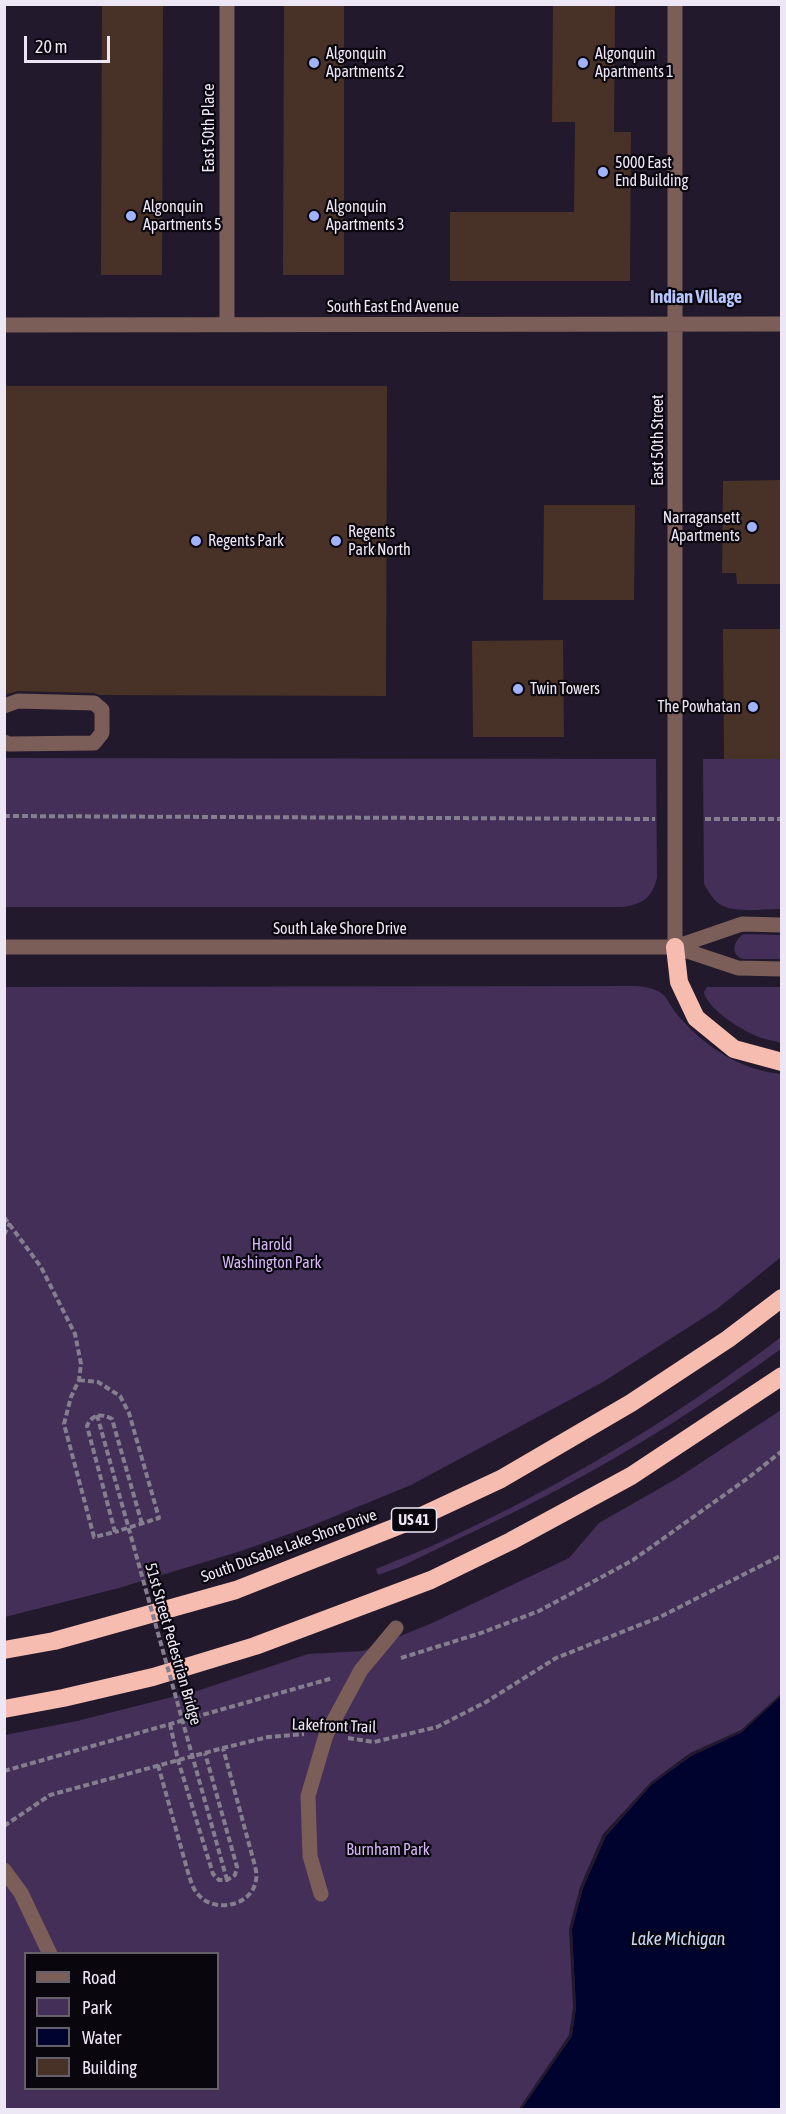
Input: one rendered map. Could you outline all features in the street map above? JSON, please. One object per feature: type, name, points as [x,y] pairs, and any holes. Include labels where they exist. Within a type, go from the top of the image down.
[{"type":"highway","points":[[675,947],[679,982],[696,1017],[734,1049],[782,1062]]},
{"type":"highway","name":"South DuSable Lake Shore Drive","points":[[4,1650],[54,1641],[236,1590],[411,1521],[501,1479],[631,1403],[728,1339],[782,1298]]},
{"type":"highway","points":[[4,1709],[153,1677],[255,1646],[431,1580],[511,1541],[631,1476],[782,1376]]},
{"type":"street","name":"East 50th Place","points":[[227,4],[227,324]]},
{"type":"street","name":"East 50th Street","points":[[675,4],[675,947]]},
{"type":"street","name":"South East End Avenue","points":[[4,325],[782,324]]},
{"type":"street","points":[[4,706],[18,701],[94,703],[102,710],[102,732],[94,744],[9,744],[4,741]]},
{"type":"street","points":[[675,947],[742,924],[782,925]]},
{"type":"street","name":"South Lake Shore Drive","points":[[4,947],[675,947]]},
{"type":"street","points":[[675,947],[738,968],[782,969]]},
{"type":"street","points":[[321,1894],[310,1857],[308,1796],[326,1735],[361,1670],[396,1628]]},
{"type":"street","points":[[4,1870],[21,1893],[50,1952]]},
{"type":"path","points":[[4,816],[656,819]]},
{"type":"path","points":[[705,819],[782,819]]},
{"type":"path","points":[[4,1217],[41,1267],[75,1334],[81,1364],[79,1380],[71,1397],[64,1424],[94,1537],[159,1518],[129,1413],[120,1396],[98,1382],[79,1380]]},
{"type":"path","points":[[4,1234],[10,1223]]},
{"type":"path","points":[[115,1532],[87,1426],[90,1419],[97,1415],[105,1415],[112,1419],[142,1524]]},
{"type":"path","name":"51st Street Pedestrian Bridge","points":[[97,1415],[227,1880]]},
{"type":"path","name":"Lakefront Trail","points":[[4,1826],[50,1795],[268,1737],[311,1734],[374,1742],[437,1727],[486,1702],[556,1658],[660,1617],[782,1555]]},
{"type":"path","points":[[170,1724],[178,1760],[213,1875],[219,1880],[227,1880],[235,1875],[237,1867],[205,1753]]},
{"type":"path","points":[[159,1765],[189,1876],[197,1894],[209,1903],[233,1905],[250,1894],[256,1880],[255,1866],[223,1748]]},
{"type":"green space","points":[[5,758],[656,759],[657,878],[646,899],[622,907],[5,907]]},
{"type":"green space","points":[[703,759],[781,759],[781,909],[729,908],[717,902],[704,884]]},
{"type":"green space","points":[[744,934],[781,935],[781,959],[743,959],[739,957],[734,947],[737,940]]},
{"type":"green space","name":"Harold Washington Park","points":[[637,986],[656,990],[665,996],[682,1020],[714,1049],[739,1063],[781,1074],[781,1257],[717,1309],[603,1382],[411,1485],[311,1526],[241,1551],[119,1588],[5,1617],[5,987]]},
{"type":"green space","points":[[707,987],[781,987],[781,1043],[760,1038],[724,1017],[706,998],[704,992]]},
{"type":"green space","points":[[781,1337],[781,1349],[699,1406],[615,1458],[518,1510],[400,1567],[378,1575],[376,1569],[491,1518],[620,1447],[702,1394]]},
{"type":"green space","name":"Burnham Park","points":[[781,1410],[781,1696],[742,1732],[606,1836],[583,1888],[572,1929],[576,2008],[572,2036],[521,2109],[5,2110],[5,1735],[77,1721],[200,1690],[308,1654],[363,1651],[430,1624],[569,1558],[599,1523],[676,1479]]},
{"type":"water","name":"Lake Michigan","points":[[781,1696],[781,2109],[521,2110],[572,2036],[576,2008],[572,1929],[583,1888],[606,1836],[652,1784],[691,1756],[742,1732]]},
{"type":"pier","points":[[782,1693],[742,1732],[691,1756],[652,1784],[606,1836],[583,1888],[572,1929],[576,2008],[572,2036],[521,2109],[518,2110],[569,2035],[573,2007],[569,1929],[580,1887],[603,1834],[651,1782],[690,1753],[741,1730]]},
{"type":"building","points":[[102,4],[163,4],[162,275],[101,275]]},
{"type":"building","points":[[284,4],[344,4],[344,275],[283,275]]},
{"type":"building","name":"5000 East End Building","points":[[553,4],[615,4],[614,132],[631,132],[630,281],[450,281],[450,212],[574,212],[575,122],[552,122]]},
{"type":"building","name":"Regents Park","points":[[4,386],[387,386],[386,696],[100,695],[18,691],[4,695]]},
{"type":"building","name":"Narragansett Apartments","points":[[782,480],[782,584],[737,584],[736,573],[722,573],[723,481]]},
{"type":"building","points":[[544,505],[635,505],[634,600],[543,600]]},
{"type":"building","name":"The Powhatan","points":[[723,629],[781,629],[782,759],[724,759]]},
{"type":"building","name":"Twin Towers","points":[[563,640],[564,737],[473,737],[472,641]]},
{"type":"place","name":"Algonquin Apartments 2","points":[[314,63]]},
{"type":"place","name":"Algonquin Apartments 1","points":[[583,63]]},
{"type":"place","name":"5000 East End Building","points":[[603,172]]},
{"type":"place","name":"Algonquin Apartments 5","points":[[131,216]]},
{"type":"place","name":"Algonquin Apartments 3","points":[[314,216]]},
{"type":"place","name":"Narragansett Apartments","points":[[752,527]]},
{"type":"place","name":"Regents Park","points":[[196,541]]},
{"type":"place","name":"Regents Park North","points":[[336,541]]},
{"type":"place","name":"Twin Towers","points":[[518,689]]},
{"type":"place","name":"The Powhatan","points":[[753,707]]},
{"type":"district","name":"Indian Village","points":[[696,297]]}]
